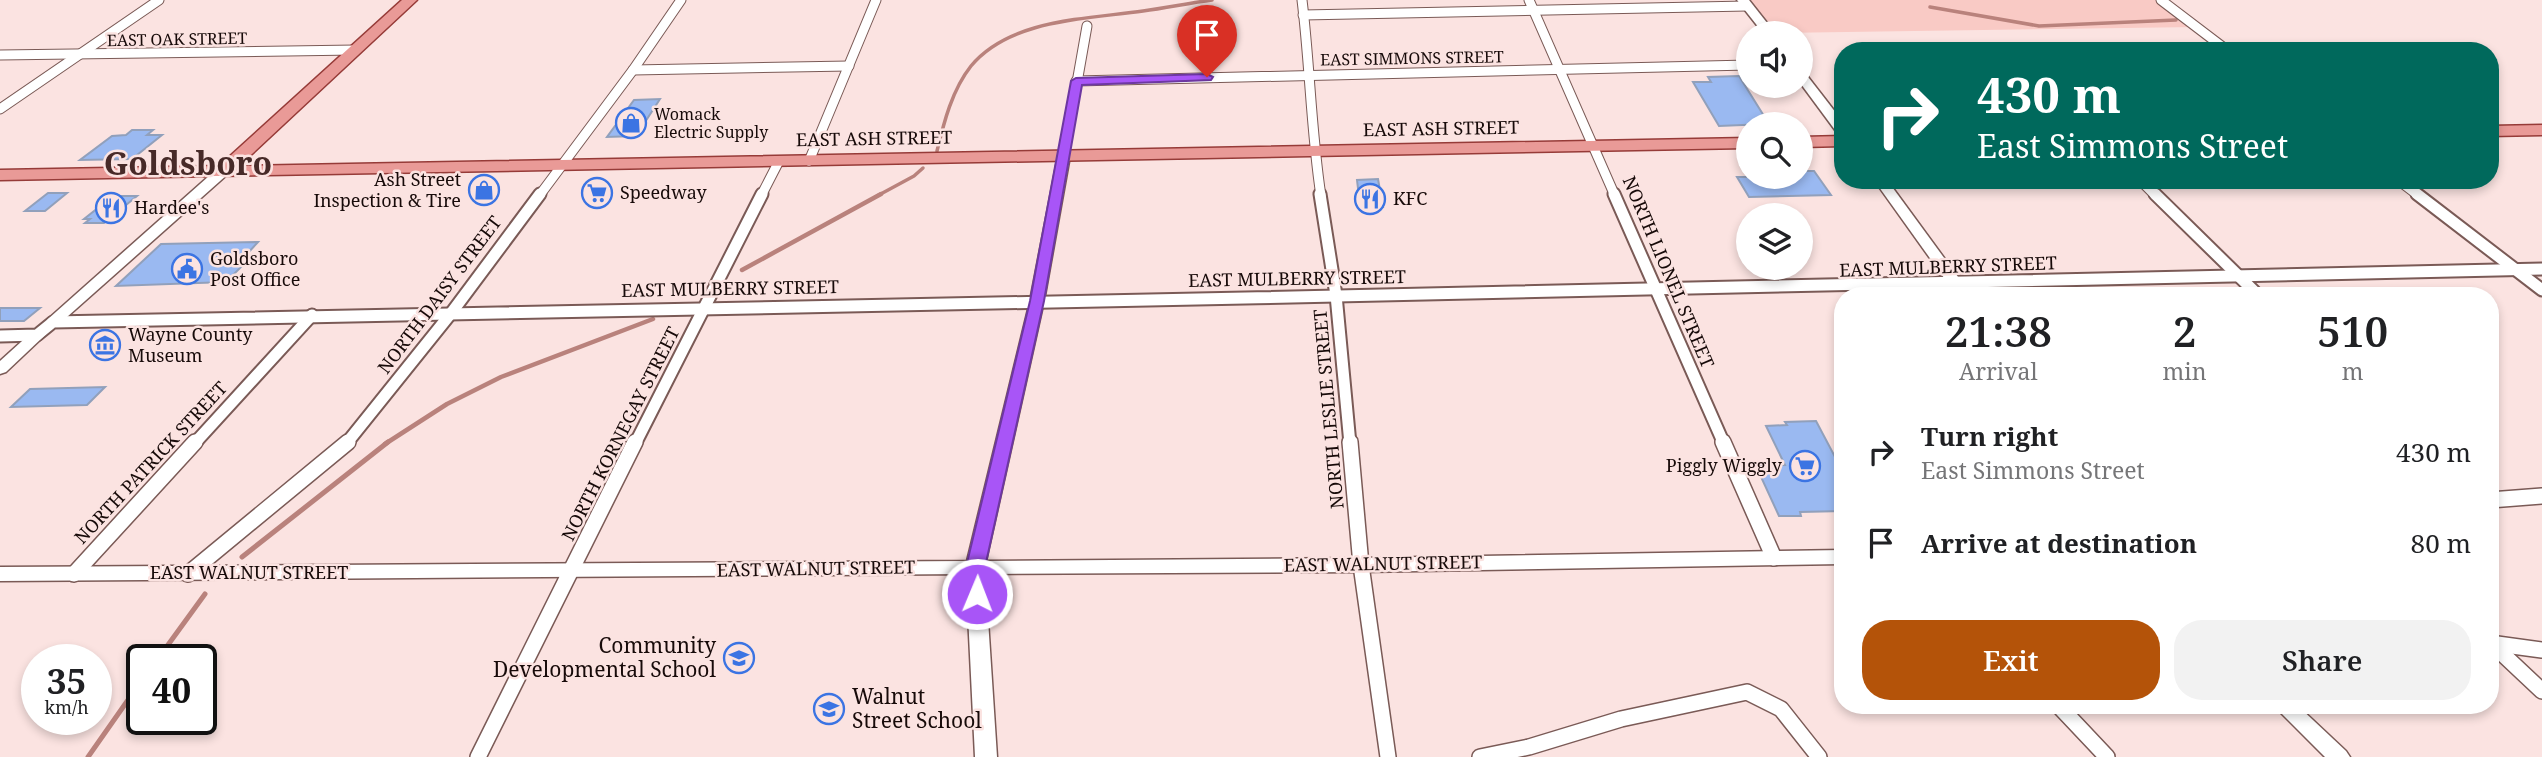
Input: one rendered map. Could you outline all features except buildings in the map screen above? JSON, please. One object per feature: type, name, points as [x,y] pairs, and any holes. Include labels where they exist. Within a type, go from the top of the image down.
[{"type":"main road","points":[[223,171],[410,0]]},
{"type":"main road","points":[[1745,3],[1759,21]]},
{"type":"main road","points":[[1813,92],[1834,119]]},
{"type":"main road","points":[[2499,131],[2542,130]]},
{"type":"main road","points":[[1813,142],[1834,141]]},
{"type":"main road","name":"EAST ASH STREET","points":[[0,175],[1736,143]]},
{"type":"street","points":[[0,109],[159,0]]},
{"type":"street","name":"NORTH DAISY STREET","points":[[188,573],[347,443],[452,312],[633,70],[681,0]]},
{"type":"street","points":[[809,161],[876,0]]},
{"type":"street","name":"NORTH LESLIE STREET","points":[[1302,0],[1311,74],[1314,152],[1336,295],[1361,565],[1388,757]]},
{"type":"street","points":[[2161,0],[2216,42]]},
{"type":"street","points":[[1303,15],[1532,5],[1745,3]]},
{"type":"street","name":"NORTH LIONEL STREET","points":[[1532,5],[1774,558]]},
{"type":"street","points":[[986,757],[975,567],[1037,301],[1087,26]]},
{"type":"street","name":"EAST OAK STREET","points":[[0,55],[355,50]]},
{"type":"street","name":"EAST SIMMONS STREET","points":[[1076,81],[1736,65]]},
{"type":"street","points":[[633,70],[849,66]]},
{"type":"street","name":"NORTH KORNEGAY STREET","points":[[478,757],[569,572],[779,161]]},
{"type":"street","points":[[0,369],[223,171]]},
{"type":"street","points":[[1887,189],[1959,287]]},
{"type":"street","points":[[2149,189],[2250,287]]},
{"type":"street","points":[[2410,189],[2542,290]]},
{"type":"street","name":"EAST MULBERRY STREET","points":[[2020,287],[2238,276],[2542,269]]},
{"type":"street","name":"EAST MULBERRY STREET","points":[[52,321],[1336,295],[1834,290]]},
{"type":"street","name":"NORTH PATRICK STREET","points":[[74,574],[312,315]]},
{"type":"street","points":[[0,336],[37,335]]},
{"type":"street","points":[[2499,499],[2542,496]]},
{"type":"street","name":"EAST WALNUT STREET","points":[[0,574],[1361,565],[1834,557]]},
{"type":"street","points":[[2499,645],[2542,650]]},
{"type":"street","points":[[2499,651],[2542,691]]},
{"type":"street","points":[[1480,757],[1530,747],[1621,719],[1747,692],[1768,698],[1784,710],[1819,757]]},
{"type":"street","points":[[2066,714],[2107,757]]},
{"type":"street","points":[[2293,714],[2339,757]]},
{"type":"shaded area","points":[[1748,0],[2161,0],[2197,27],[1813,32],[1813,21],[1765,21]]},
{"type":"waterway","points":[[937,151],[950,107],[964,75],[987,50],[1006,39],[1051,24],[1212,0]]},
{"type":"waterway","points":[[1930,7],[2039,26],[2176,20]]},
{"type":"waterway","points":[[877,196],[914,176],[923,168]]},
{"type":"waterway","points":[[742,270],[881,194]]},
{"type":"waterway","points":[[388,442],[447,404],[501,377],[653,319]]},
{"type":"waterway","points":[[242,557],[388,442]]},
{"type":"waterway","points":[[169,644],[205,594]]},
{"type":"waterway","points":[[88,757],[126,703]]},
{"type":"place","name":"Womack Electric Supply","points":[[631,123]]},
{"type":"place","name":"Ash Street Inspection & Tire","points":[[484,190]]},
{"type":"place","name":"Speedway","points":[[597,193]]},
{"type":"place","name":"KFC","points":[[1370,199]]},
{"type":"place","name":"Hardee's","points":[[111,208]]},
{"type":"place","name":"Goldsboro Post Office","points":[[187,269]]},
{"type":"place","name":"Wayne County Museum","points":[[105,345]]},
{"type":"place","name":"Piggly Wiggly","points":[[1805,466]]},
{"type":"place","name":"Community Developmental School","points":[[739,658]]},
{"type":"place","name":"Walnut Street School","points":[[829,709]]},
{"type":"district","name":"Goldsboro","points":[[188,164]]},
{"type":"route","points":[[977,594],[975,567],[1037,301],[1076,81],[1207,77]]}]
